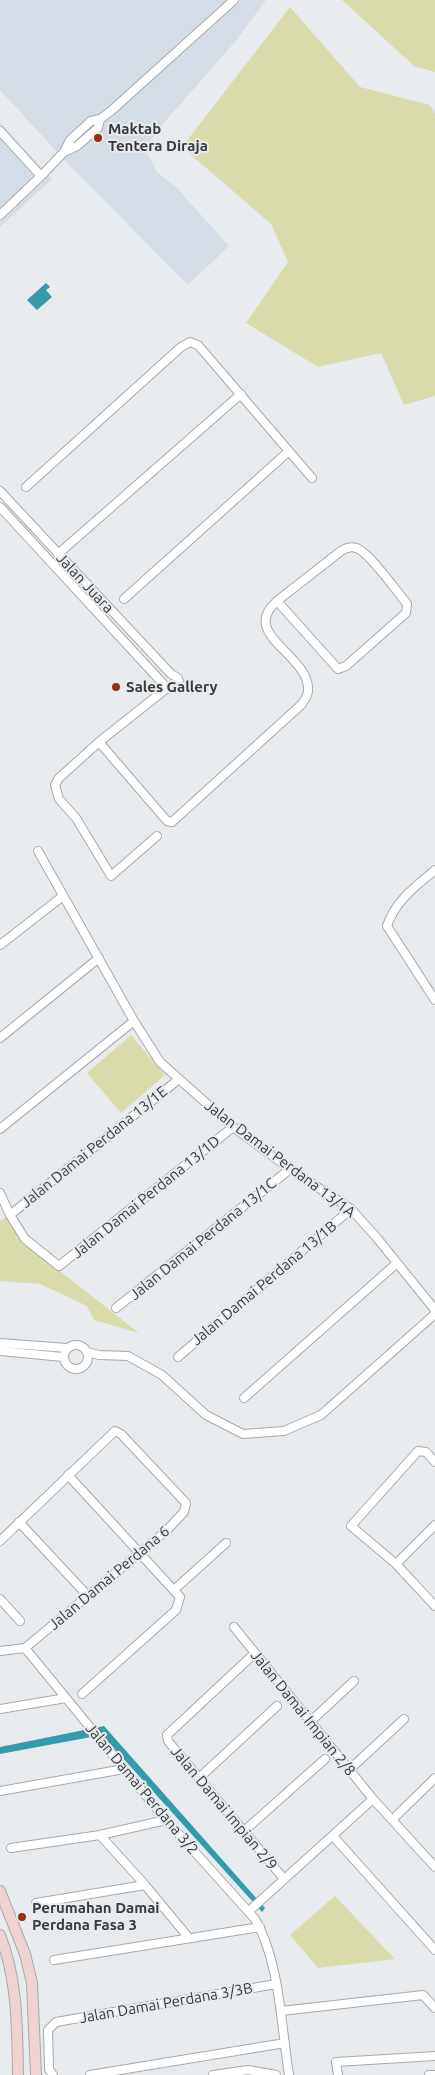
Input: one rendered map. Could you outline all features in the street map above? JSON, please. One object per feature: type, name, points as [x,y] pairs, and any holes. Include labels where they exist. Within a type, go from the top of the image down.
[{"type":"main road","points":[[0,1890],[25,1954],[32,1983],[36,2075]]},
{"type":"main road","points":[[0,1935],[8,1957],[15,1987],[18,2075]]},
{"type":"street","points":[[0,215],[64,152],[76,146],[98,128],[100,119],[234,0]]},
{"type":"street","points":[[0,131],[41,176]]},
{"type":"street","points":[[26,487],[181,347],[190,342],[198,345],[312,478]]},
{"type":"street","points":[[58,554],[241,394]]},
{"type":"street","points":[[124,599],[289,451]]},
{"type":"street","name":"Jalan Juara","points":[[0,491],[170,674],[178,678],[179,682],[174,689],[167,688],[1,511]]},
{"type":"street","points":[[99,742],[167,822],[173,821],[301,705],[308,693],[308,682],[302,670],[274,639],[264,621],[266,613],[277,602],[341,551],[348,547],[355,547],[367,555],[404,600],[407,609],[406,613],[346,666],[338,669],[277,602]]},
{"type":"street","points":[[157,836],[111,876],[76,818],[59,799],[55,785],[59,778],[99,742],[167,688]]},
{"type":"street","name":"Jalan Damai Perdana 13/1A","points":[[38,851],[134,1021],[160,1062],[233,1127],[290,1169],[351,1210],[397,1262],[435,1310]]},
{"type":"street","points":[[435,870],[400,900],[390,915],[387,926],[435,1000]]},
{"type":"street","points":[[0,945],[63,896]]},
{"type":"street","points":[[0,1038],[99,958]]},
{"type":"street","points":[[0,1129],[134,1021]]},
{"type":"street","name":"Jalan Damai Perdana 13/1E","points":[[10,1215],[179,1079]]},
{"type":"street","name":"Jalan Damai Perdana 13/1D","points":[[10,1215],[25,1239],[59,1266],[233,1127]]},
{"type":"street","name":"Jalan Damai Perdana 13/1C","points":[[116,1308],[290,1169]]},
{"type":"street","points":[[0,1193],[10,1215]]},
{"type":"street","name":"Jalan Damai Perdana 13/1B","points":[[178,1357],[351,1210]]},
{"type":"street","points":[[244,1398],[397,1262]]},
{"type":"street","points":[[0,1343],[67,1348],[79,1346],[87,1352],[99,1355],[128,1356],[162,1375],[206,1415],[243,1434],[284,1432],[321,1415],[435,1314]]},
{"type":"street","points":[[67,1348],[63,1357],[66,1365],[72,1369],[82,1368],[87,1362],[99,1355]]},
{"type":"street","points":[[0,1351],[63,1357]]},
{"type":"street","points":[[87,1352],[87,1362]]},
{"type":"street","name":"Jalan Damai Perdana 6","points":[[25,1648],[166,1531],[184,1512],[186,1503],[121,1434],[115,1431],[68,1475]]},
{"type":"street","points":[[435,1462],[423,1451],[418,1451],[351,1526],[396,1564],[435,1606]]},
{"type":"street","points":[[0,1541],[68,1475],[139,1554],[175,1589],[180,1597],[176,1610],[82,1694]]},
{"type":"street","points":[[19,1522],[88,1596]]},
{"type":"street","points":[[396,1564],[435,1525]]},
{"type":"street","points":[[175,1589],[226,1543]]},
{"type":"street","points":[[0,1598],[20,1621]]},
{"type":"street","name":"Jalan Damai Impian 2/8","points":[[234,1627],[373,1799],[435,1866]]},
{"type":"street","points":[[0,1651],[25,1648]]},
{"type":"street","name":"Jalan Damai Perdana 3/2","points":[[25,1648],[166,1820],[252,1909],[260,1927],[276,1984],[281,2010],[288,2075]]},
{"type":"street","name":"Jalan Damai Impian 2/9","points":[[255,1653],[168,1735],[168,1742],[284,1879]]},
{"type":"street","points":[[310,1722],[354,1680]]},
{"type":"street","points":[[0,1709],[66,1698]]},
{"type":"street","points":[[199,1778],[277,1706]]},
{"type":"street","points":[[349,1770],[404,1720]]},
{"type":"street","points":[[244,1831],[325,1759]]},
{"type":"street","points":[[0,1791],[124,1769]]},
{"type":"street","points":[[392,1820],[435,1778]]},
{"type":"street","points":[[252,1909],[373,1799]]},
{"type":"street","points":[[11,1848],[100,1835],[166,1820]]},
{"type":"street","points":[[100,1835],[189,1938]]},
{"type":"street","points":[[333,1836],[435,1950]]},
{"type":"street","points":[[36,1903],[145,1885]]},
{"type":"street","points":[[54,1960],[260,1927]]},
{"type":"street","name":"Jalan Damai Perdana 3/3B","points":[[53,2075],[49,2069],[48,2030],[56,2022],[276,1984]]},
{"type":"street","points":[[281,2010],[423,1995],[435,2008]]},
{"type":"street","points":[[90,2075],[285,2043]]},
{"type":"street","points":[[338,2075],[336,2062],[435,2056]]},
{"type":"street","points":[[212,2075],[248,2070],[276,2075]]},
{"type":"street","points":[[429,2075],[435,2074]]},
{"type":"shaded area","name":"Maktab Tentera Diraja","points":[[0,0],[266,0],[235,42],[160,127],[145,149],[157,172],[176,187],[229,246],[188,285],[69,165],[0,90]]},
{"type":"shaded area","points":[[0,122],[52,179],[0,227]]},
{"type":"green space","points":[[342,0],[435,0],[435,72],[414,66]]},
{"type":"green space","points":[[290,7],[360,87],[430,105],[435,114],[435,396],[404,405],[381,353],[318,367],[246,323],[288,262],[271,224],[182,147]]},
{"type":"green space","points":[[131,1035],[165,1075],[121,1113],[87,1073]]},
{"type":"green space","points":[[6,1217],[19,1239],[139,1333],[94,1320],[87,1306],[40,1284],[0,1281],[0,1221]]},
{"type":"green space","points":[[335,1896],[395,1959],[318,1968],[290,1935]]},
{"type":"water","points":[[46,283],[50,287],[46,290],[52,297],[37,310],[27,300]]},
{"type":"water","points":[[104,1726],[265,1908],[262,1912],[102,1735],[0,1754],[0,1747]]},
{"type":"place","name":"Maktab Tentera Diraja","points":[[98,138]]},
{"type":"place","name":"Sales Gallery","points":[[116,687]]},
{"type":"place","name":"Perumahan Damai Perdana Fasa 3","points":[[22,1917]]}]
